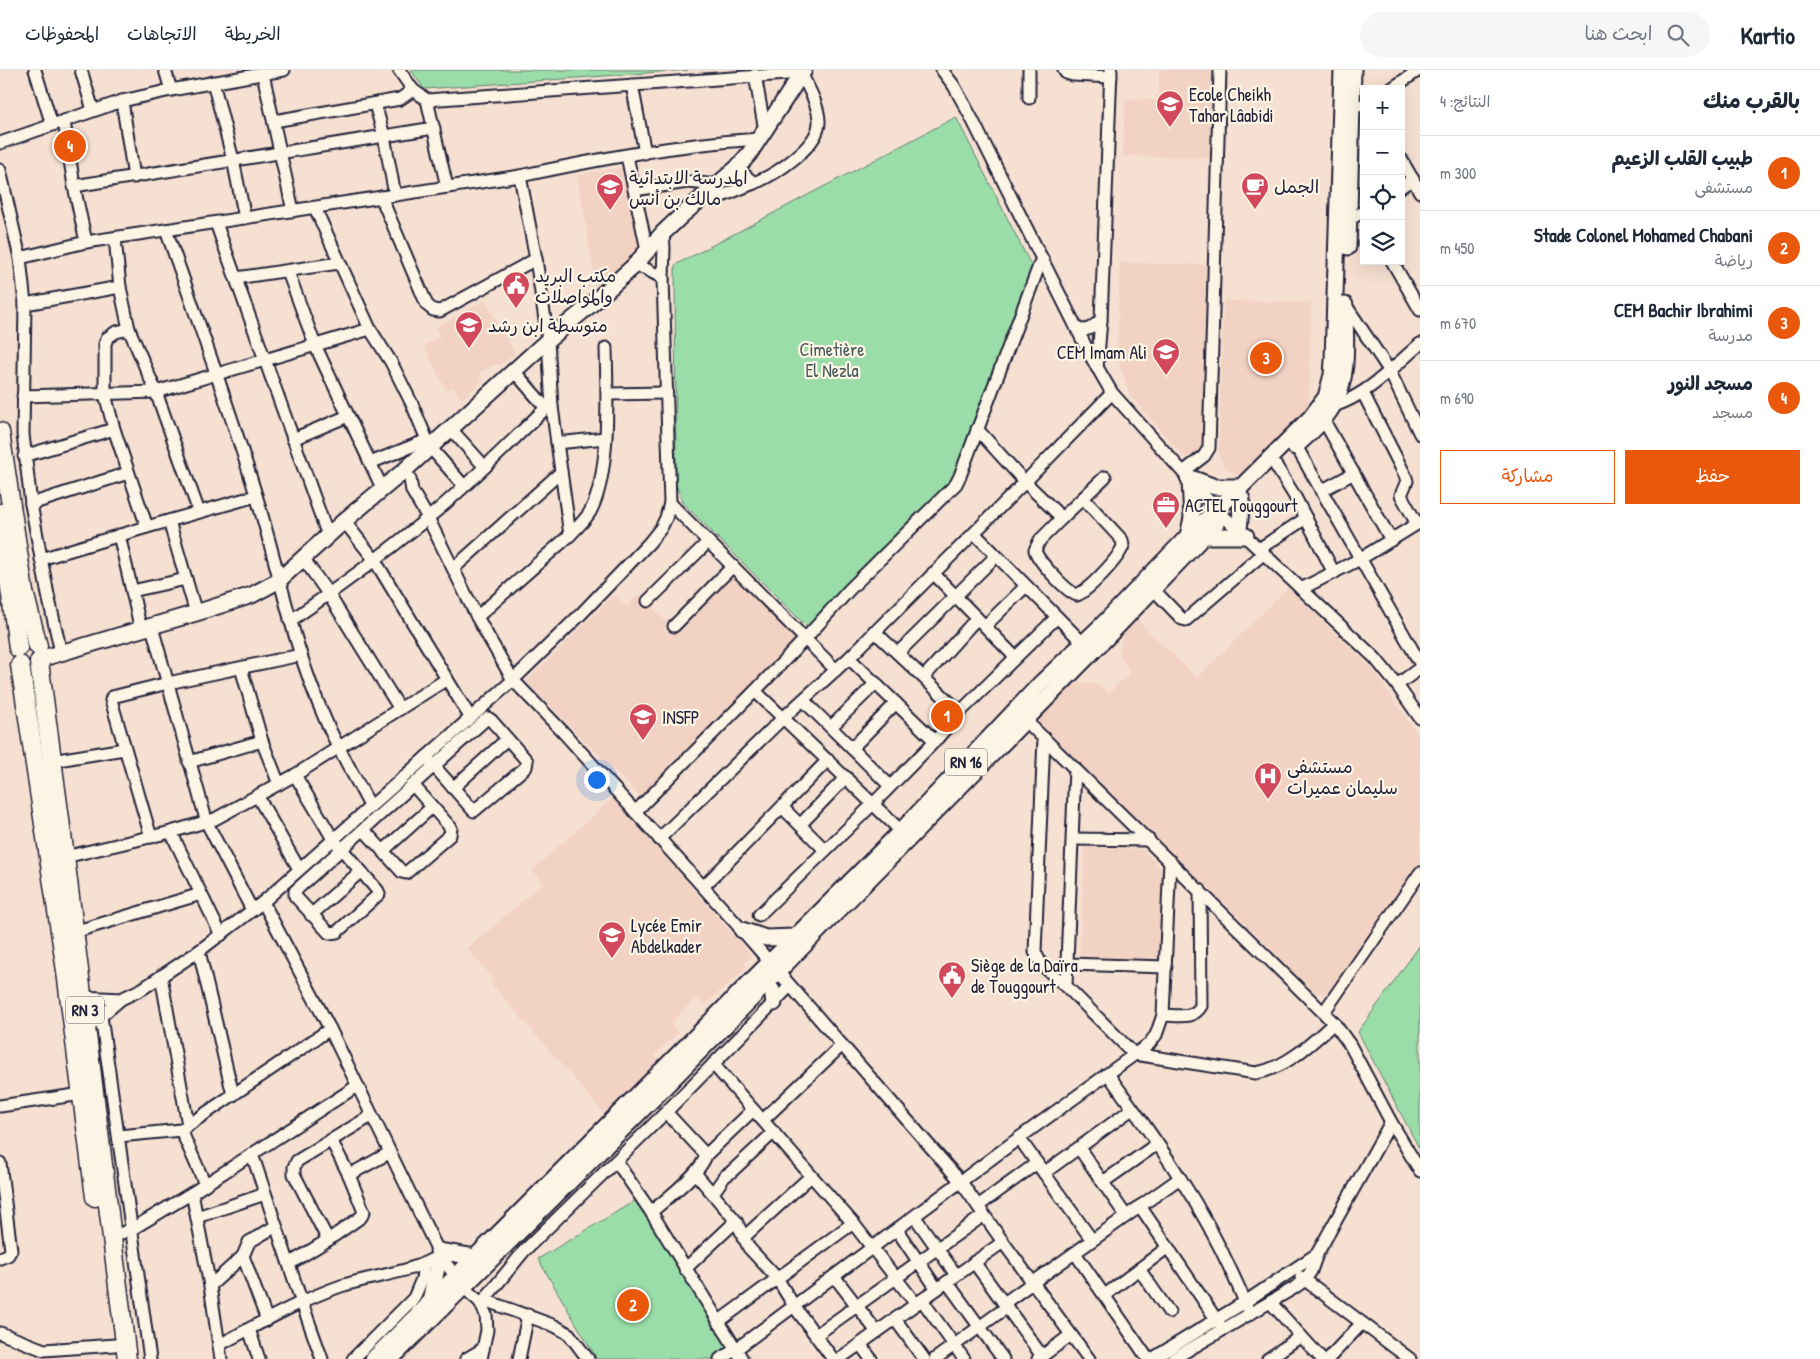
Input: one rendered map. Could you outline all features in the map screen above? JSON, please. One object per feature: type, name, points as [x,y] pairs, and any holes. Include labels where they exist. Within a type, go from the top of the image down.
[{"type":"highway","name":"RN 3","points":[[0,432],[4,493],[39,654],[66,857],[127,1359]]},
{"type":"highway","name":"RN 3","points":[[0,513],[19,656],[65,964],[116,1352]]},
{"type":"highway","points":[[19,656],[24,667],[32,667],[39,654]]},
{"type":"main road","name":"RN 16","points":[[1242,493],[1315,413],[1326,397],[1329,388],[1333,361],[1352,107],[1342,70]]},
{"type":"main road","name":"RN 16","points":[[373,1359],[430,1302],[459,1282],[475,1256],[773,967],[1020,715],[1083,643],[1187,537],[1220,513],[1276,466],[1324,419],[1334,406],[1340,391],[1344,364],[1353,70]]},
{"type":"main road","points":[[39,654],[146,628],[196,613],[252,595],[278,581],[344,521],[401,474],[428,443],[450,428],[634,266],[663,234],[737,168],[762,135],[802,71]]},
{"type":"main road","points":[[1187,537],[1192,518],[1187,476],[1215,487],[1242,493],[1243,533],[1204,536]]},
{"type":"main road","name":"RN 16","points":[[391,1359],[459,1282],[655,1097],[765,983],[773,967],[795,937],[1020,715],[1153,589],[1204,536],[1220,513]]},
{"type":"main road","points":[[742,930],[766,938],[795,937]]},
{"type":"main road","points":[[765,983],[771,988],[774,1003]]},
{"type":"main road","points":[[430,1302],[440,1254],[475,1256]]},
{"type":"street","points":[[35,70],[52,125]]},
{"type":"street","points":[[81,70],[93,110]]},
{"type":"street","points":[[165,70],[171,90]]},
{"type":"street","points":[[0,143],[122,101],[213,82],[232,74],[263,74],[284,70]]},
{"type":"street","points":[[399,70],[413,90],[427,100],[802,71],[819,114],[820,123],[818,130],[805,148],[785,166],[766,178],[731,194],[715,198],[703,197]]},
{"type":"street","points":[[942,70],[954,86],[971,117],[1097,368],[1112,393],[1220,513],[1375,658],[1420,718]]},
{"type":"street","points":[[1029,70],[1029,98]]},
{"type":"street","points":[[1064,70],[1066,73],[1073,75],[1111,73],[1101,320],[1097,368]]},
{"type":"street","points":[[1187,476],[1209,448],[1220,70]]},
{"type":"street","points":[[1397,85],[1416,72],[1420,84]]},
{"type":"street","points":[[263,74],[293,211]]},
{"type":"street","points":[[20,258],[86,242],[520,176],[566,166],[684,146],[762,135],[755,75]]},
{"type":"street","points":[[213,82],[233,160],[245,218]]},
{"type":"street","points":[[632,85],[645,153]]},
{"type":"street","points":[[274,121],[400,99],[413,90]]},
{"type":"street","points":[[427,100],[447,187]]},
{"type":"street","points":[[122,101],[134,177]]},
{"type":"street","points":[[376,104],[396,195]]},
{"type":"street","points":[[64,121],[74,186],[86,242]]},
{"type":"street","points":[[74,186],[434,128]]},
{"type":"street","points":[[627,156],[647,250]]},
{"type":"street","points":[[1405,166],[1420,192]]},
{"type":"street","points":[[737,168],[754,183]]},
{"type":"street","points":[[0,170],[20,258],[25,304],[24,456],[41,559],[65,648]]},
{"type":"street","points":[[520,176],[536,259],[548,340],[549,407],[557,443],[570,536]]},
{"type":"street","points":[[1405,184],[1413,179]]},
{"type":"street","points":[[634,190],[688,182],[717,184]]},
{"type":"street","points":[[381,197],[427,305],[433,310],[440,311],[536,259]]},
{"type":"street","points":[[315,208],[370,329],[412,404],[428,443],[464,486]]},
{"type":"street","points":[[1349,218],[1360,214]]},
{"type":"street","points":[[216,223],[328,536]]},
{"type":"street","points":[[166,230],[217,375],[256,496],[278,581],[301,655],[324,718],[370,806]]},
{"type":"street","points":[[86,1028],[122,999],[142,989],[199,951],[263,902],[513,680],[581,614],[661,528],[670,503],[663,234]]},
{"type":"street","points":[[115,238],[120,287],[129,329],[156,392],[199,512]]},
{"type":"street","points":[[635,812],[755,691],[849,590],[951,490],[960,476],[1042,258]]},
{"type":"street","points":[[236,278],[288,272],[339,263]]},
{"type":"street","points":[[1394,265],[1420,310]]},
{"type":"street","points":[[634,266],[644,268],[663,278]]},
{"type":"street","points":[[288,272],[316,345],[383,490]]},
{"type":"street","points":[[25,304],[120,287]]},
{"type":"street","points":[[1345,304],[1389,370],[1419,431]]},
{"type":"street","points":[[1077,328],[1090,329],[1101,320]]},
{"type":"street","points":[[129,329],[116,332],[107,338],[105,344],[105,394],[114,429],[146,527]]},
{"type":"street","points":[[23,396],[156,392],[370,329]]},
{"type":"street","points":[[1334,406],[1363,393],[1420,344]]},
{"type":"street","points":[[477,617],[570,536],[590,512],[598,492],[603,471],[608,394],[606,348]]},
{"type":"street","points":[[514,370],[549,407]]},
{"type":"street","points":[[608,394],[666,393]]},
{"type":"street","points":[[659,839],[784,717],[849,658],[874,631],[1026,482],[1112,393]]},
{"type":"street","points":[[1301,589],[1360,559],[1419,523],[1401,496],[1407,481],[1405,475],[1363,393]]},
{"type":"street","points":[[290,622],[329,595],[428,518],[549,407]]},
{"type":"street","points":[[293,439],[348,416]]},
{"type":"street","points":[[1324,419],[1391,540]]},
{"type":"street","points":[[450,428],[485,466]]},
{"type":"street","points":[[24,456],[114,429]]},
{"type":"street","points":[[977,429],[1062,518]]},
{"type":"street","points":[[557,443],[605,438]]},
{"type":"street","points":[[370,463],[428,443]]},
{"type":"street","points":[[1296,446],[1420,663]]},
{"type":"street","points":[[1276,466],[1306,518],[1334,573]]},
{"type":"street","points":[[454,568],[560,472]]},
{"type":"street","points":[[31,504],[128,473]]},
{"type":"street","points":[[1321,491],[1354,473]]},
{"type":"street","points":[[401,474],[402,484],[412,491],[428,518],[477,617],[513,680],[563,732],[742,930],[961,1182],[1089,1359]]},
{"type":"street","points":[[1083,498],[1122,540],[1123,546],[1119,554],[1086,590],[1077,595],[1067,589],[1038,558],[1034,550],[1040,540],[1062,518],[1105,477]]},
{"type":"street","points":[[4,493],[28,485]]},
{"type":"street","points":[[41,559],[256,496]]},
{"type":"street","points":[[670,503],[836,670]]},
{"type":"street","points":[[1153,589],[1182,619],[1186,620],[1262,551],[1306,518]]},
{"type":"street","points":[[168,521],[196,613]]},
{"type":"street","points":[[344,521],[374,559],[470,717]]},
{"type":"street","points":[[974,533],[1083,643]]},
{"type":"street","points":[[119,535],[132,591],[168,683],[207,823],[252,910]]},
{"type":"street","points":[[648,601],[708,542]]},
{"type":"street","points":[[898,653],[996,556]]},
{"type":"street","points":[[303,558],[329,595],[400,709]]},
{"type":"street","points":[[674,626],[733,566]]},
{"type":"street","points":[[934,572],[954,596],[1015,657]]},
{"type":"street","points":[[132,591],[186,579]]},
{"type":"street","points":[[924,677],[981,622],[1026,586]]},
{"type":"street","points":[[759,915],[873,804],[935,741],[960,712],[1057,617]]},
{"type":"street","points":[[874,631],[960,712]]},
{"type":"street","points":[[151,837],[124,749],[111,700],[112,697],[168,683],[301,655]]},
{"type":"street","points":[[849,658],[935,741]]},
{"type":"street","points":[[241,668],[262,741],[279,784]]},
{"type":"street","points":[[1397,685],[1420,668]]},
{"type":"street","points":[[66,857],[207,823],[258,797],[295,775],[447,679]]},
{"type":"street","points":[[831,727],[876,683]]},
{"type":"street","points":[[755,691],[901,831]]},
{"type":"street","points":[[804,700],[890,786]]},
{"type":"street","points":[[852,748],[896,703]]},
{"type":"street","points":[[1020,715],[1334,1023],[1350,1046],[1420,1171]]},
{"type":"street","points":[[295,775],[333,839],[342,850],[378,891],[377,897],[333,934],[329,933],[294,894],[342,850],[364,830],[413,785],[434,766],[485,720],[488,718],[527,761],[526,767],[474,811],[453,788],[434,766],[426,757]]},
{"type":"street","points":[[1044,738],[1035,952],[1041,964],[1066,986],[1134,1054],[1247,1072],[1262,1072],[1280,1065],[1334,1023]]},
{"type":"street","points":[[453,788],[507,739]]},
{"type":"street","points":[[189,762],[262,741]]},
{"type":"street","points":[[52,762],[124,749]]},
{"type":"street","points":[[702,887],[828,760]]},
{"type":"street","points":[[1066,986],[1075,768]]},
{"type":"street","points":[[800,825],[846,777]]},
{"type":"street","points":[[364,830],[402,872],[406,873],[450,835],[451,828],[413,785]]},
{"type":"street","points":[[258,797],[299,869]]},
{"type":"street","points":[[383,851],[432,807]]},
{"type":"street","points":[[782,807],[825,850]]},
{"type":"street","points":[[171,832],[221,934]]},
{"type":"street","points":[[1073,839],[1149,840]]},
{"type":"street","points":[[720,1359],[739,1354],[794,1306],[1019,1138],[1149,1044],[1156,1035],[1163,1015],[1170,861]]},
{"type":"street","points":[[312,914],[361,871]]},
{"type":"street","points":[[1324,1012],[1420,873]]},
{"type":"street","points":[[1163,1015],[1190,1016],[1195,1014],[1201,1006],[1200,890]]},
{"type":"street","points":[[74,932],[201,894]]},
{"type":"street","points":[[263,902],[330,1029],[440,1254],[459,1282],[482,1301],[528,1315],[569,1334],[588,1359]]},
{"type":"street","points":[[199,951],[233,1094]]},
{"type":"street","points":[[1068,964],[1166,967]]},
{"type":"street","points":[[161,976],[184,1128],[205,1184]]},
{"type":"street","points":[[482,1301],[524,1251],[666,1112],[790,986]]},
{"type":"street","points":[[83,997],[122,999]]},
{"type":"street","points":[[101,1016],[150,1359]]},
{"type":"street","points":[[119,1136],[184,1128],[330,1029]]},
{"type":"street","points":[[763,1120],[842,1045]]},
{"type":"street","points":[[713,1064],[853,1222],[964,1359]]},
{"type":"street","points":[[1108,1074],[1180,1178],[1227,1262],[1250,1314]]},
{"type":"street","points":[[112,1237],[132,1229],[192,1193],[357,1086]]},
{"type":"street","points":[[0,1106],[82,1094]]},
{"type":"street","points":[[816,1335],[937,1248],[981,1210],[1040,1168],[1079,1148],[1132,1109]]},
{"type":"street","points":[[651,1212],[695,1173],[704,1162],[706,1155],[754,1110]]},
{"type":"street","points":[[666,1112],[706,1155]]},
{"type":"street","points":[[328,1240],[294,1174],[294,1167],[297,1162],[371,1116]]},
{"type":"street","points":[[1152,1359],[1220,1324],[1250,1314],[1305,1280],[1317,1254],[1391,1122]]},
{"type":"street","points":[[713,1193],[725,1176],[730,1174],[774,1132]]},
{"type":"street","points":[[1019,1138],[1092,1240]]},
{"type":"street","points":[[288,1264],[328,1240],[361,1217],[364,1212],[332,1140]]},
{"type":"street","points":[[1103,1182],[1157,1144]]},
{"type":"street","points":[[1079,1148],[1126,1216]]},
{"type":"street","points":[[348,1175],[389,1153]]},
{"type":"street","points":[[252,1154],[322,1359]]},
{"type":"street","points":[[616,1161],[651,1212],[739,1354]]},
{"type":"street","points":[[0,1163],[11,1250],[8,1255],[0,1258]]},
{"type":"street","points":[[695,1173],[736,1221],[749,1248],[777,1278],[794,1306],[834,1359]]},
{"type":"street","points":[[743,1238],[811,1176]]},
{"type":"street","points":[[935,1359],[980,1327],[1033,1283],[1180,1178]]},
{"type":"street","points":[[192,1193],[210,1286],[220,1359]]},
{"type":"street","points":[[197,1217],[265,1194]]},
{"type":"street","points":[[1140,1206],[1220,1324]]},
{"type":"street","points":[[915,1217],[956,1275]]},
{"type":"street","points":[[685,1269],[736,1221]]},
{"type":"street","points":[[718,1322],[853,1222]]},
{"type":"street","points":[[210,1286],[243,1256],[249,1242],[276,1226]]},
{"type":"street","points":[[897,1230],[918,1262],[980,1327],[1003,1359]]},
{"type":"street","points":[[839,1359],[1003,1242]]},
{"type":"street","points":[[1105,1295],[1168,1247]]},
{"type":"street","points":[[1075,1253],[1148,1359]]},
{"type":"street","points":[[219,1345],[322,1293],[424,1264],[440,1254]]},
{"type":"street","points":[[1174,1359],[1220,1324],[1245,1302],[1317,1254]]},
{"type":"street","points":[[243,1256],[267,1320]]},
{"type":"street","points":[[974,1262],[1040,1358],[1071,1335]]},
{"type":"street","points":[[353,1359],[414,1298],[422,1279],[424,1264]]},
{"type":"street","points":[[1139,1269],[1169,1312]]},
{"type":"street","points":[[1294,1271],[1410,1359]]},
{"type":"street","points":[[834,1276],[876,1332]]},
{"type":"street","points":[[466,1359],[482,1354],[487,1330],[486,1314],[482,1301]]},
{"type":"street","points":[[1270,1302],[1322,1359]]},
{"type":"street","points":[[519,1359],[528,1315]]},
{"type":"street","points":[[895,1319],[924,1359]]},
{"type":"street","points":[[1328,1359],[1362,1323]]},
{"type":"street","points":[[248,1329],[259,1359]]},
{"type":"street","points":[[0,1333],[45,1355],[116,1352]]},
{"type":"street","points":[[1268,1359],[1300,1336]]},
{"type":"street","points":[[574,1359],[578,1344]]},
{"type":"street","points":[[860,1344],[871,1359]]},
{"type":"shaded area","name":"Ecole Cheikh Tahar Lâabidi","points":[[1159,70],[1217,70],[1216,158],[1123,156],[1125,99],[1156,100],[1156,96],[1159,96]]},
{"type":"shaded area","name":"المدرسة الابتدائية مالك بن أنس","points":[[628,167],[643,246],[638,255],[597,288],[577,175]]},
{"type":"shaded area","name":"CEM Imam Ali","points":[[1120,263],[1211,265],[1206,452],[1184,457],[1130,396],[1117,357]]},
{"type":"shaded area","name":"متوسطة ابن رشد","points":[[485,300],[515,354],[500,365],[495,364],[480,372],[481,382],[462,399],[453,387],[446,390],[424,345],[440,338],[435,328]]},
{"type":"shaded area","points":[[1223,301],[1311,302],[1309,414],[1244,474],[1236,474],[1229,470],[1223,464],[1219,454]]},
{"type":"shaded area","name":"INSFP","points":[[733,572],[802,640],[643,799],[526,682],[614,595],[626,607],[638,594],[675,630]]},
{"type":"shaded area","name":"مستشفى سليمان عميرات","points":[[1288,588],[1373,670],[1420,738],[1420,863],[1329,994],[1315,993],[1247,925],[1034,721],[1068,686],[1077,683],[1089,683],[1100,686],[1109,693],[1130,672],[1120,654],[1121,641],[1126,629],[1135,618],[1197,678]]},
{"type":"shaded area","name":"Lycée Emir Abdelkader","points":[[613,798],[752,956],[744,963],[747,967],[705,1005],[697,997],[670,1024],[678,1033],[654,1055],[662,1063],[607,1117],[490,982],[494,978],[467,949],[543,883],[532,870]]},
{"type":"shaded area","points":[[1085,847],[1143,850],[1168,876],[1164,964],[1079,961]]},
{"type":"green space","points":[[411,70],[688,70],[424,89]]},
{"type":"green space","name":"Cimetière El Nezla","points":[[956,117],[1033,269],[954,480],[807,627],[682,502],[676,484],[675,265]]},
{"type":"green space","points":[[1420,945],[1420,1150],[1358,1032]]},
{"type":"green space","points":[[638,1199],[729,1351],[716,1359],[597,1359],[538,1259]]},
{"type":"place","name":"Ecole Cheikh Tahar Lâabidi","points":[[1170,128]]},
{"type":"place","name":"مسجد النور","points":[[70,146]]},
{"type":"place","name":"الجمل","points":[[1255,210]]},
{"type":"place","name":"المدرسة الابتدائية مالك بن أنس","points":[[610,211]]},
{"type":"place","name":"مكتب البريد والمواصلات","points":[[516,309]]},
{"type":"place","name":"متوسطة ابن رشد","points":[[469,349]]},
{"type":"place","name":"CEM Bachir Ibrahimi","points":[[1266,358]]},
{"type":"place","name":"CEM Imam Ali","points":[[1166,376]]},
{"type":"place","name":"ACTEL Touggourt","points":[[1166,529]]},
{"type":"place","name":"طبيب القلب الزعيم","points":[[947,716]]},
{"type":"place","name":"INSFP","points":[[643,741]]},
{"type":"place","name":"مستشفى سليمان عميرات","points":[[1268,800]]},
{"type":"place","name":"Lycée Emir Abdelkader","points":[[612,959]]},
{"type":"place","name":"Siège de la Daïra de Touggourt","points":[[952,999]]},
{"type":"place","name":"Stade Colonel Mohamed Chabani","points":[[633,1305]]}]
